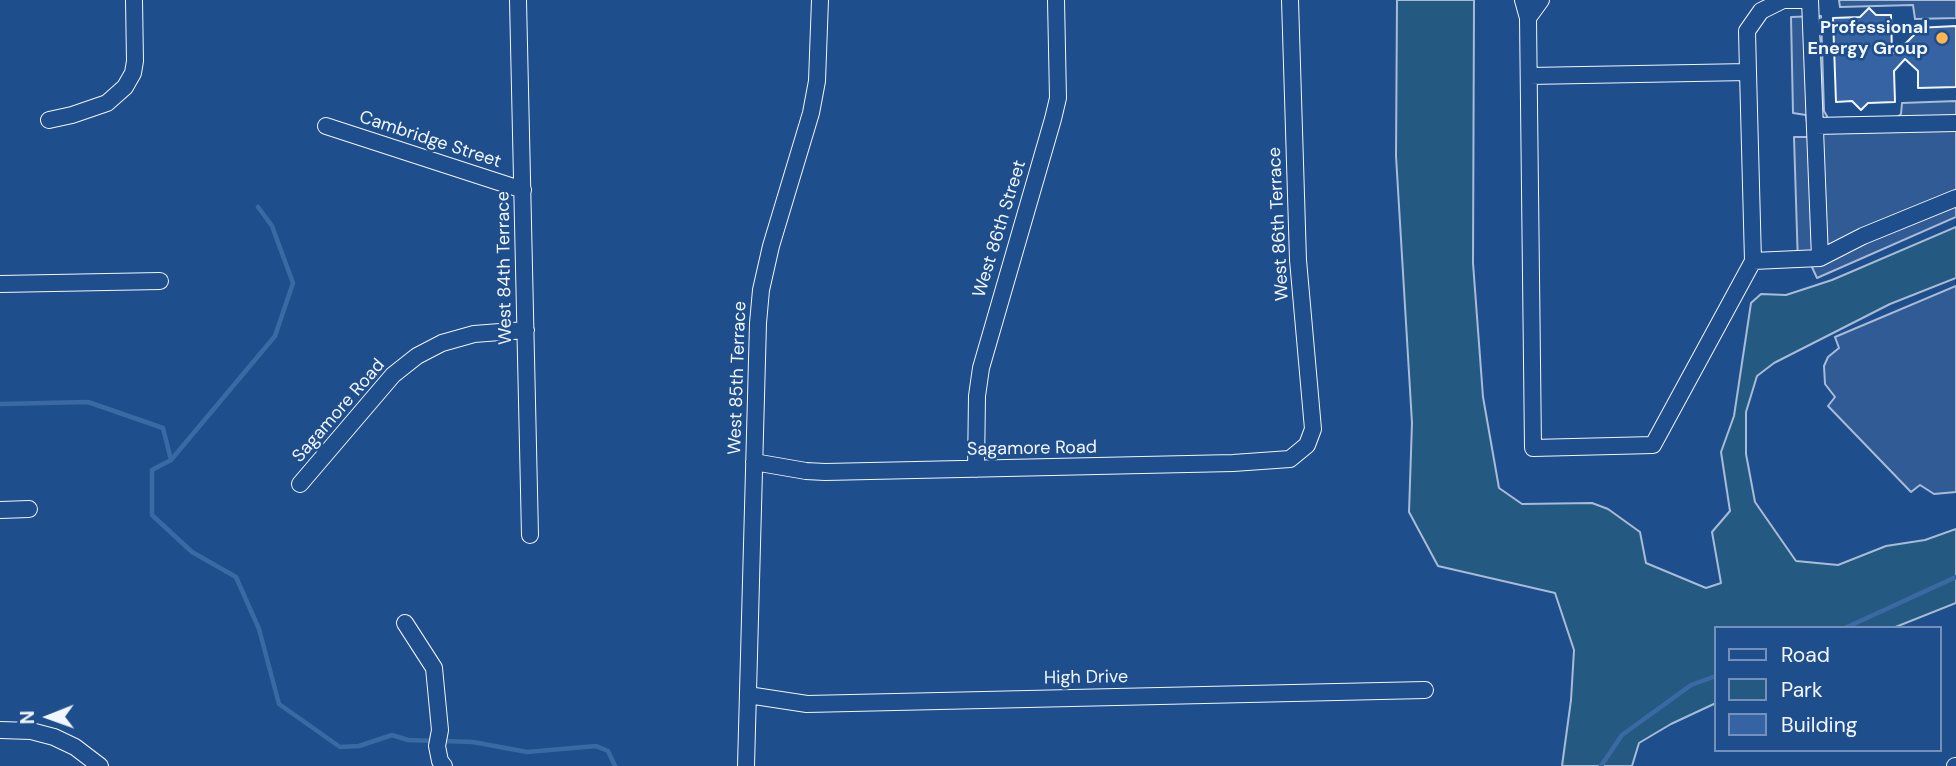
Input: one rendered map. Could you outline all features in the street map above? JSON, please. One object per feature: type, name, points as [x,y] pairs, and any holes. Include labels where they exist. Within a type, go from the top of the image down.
[{"type":"street","points":[[49,120],[107,103],[125,87],[133,73],[135,61],[134,0]]},
{"type":"street","name":"West 84th Terrace","points":[[517,0],[530,535]]},
{"type":"street","name":"West 85th Terrace","points":[[746,766],[761,290],[771,246],[811,113],[817,81],[820,0]]},
{"type":"street","name":"West 86th Street","points":[[976,469],[977,396],[981,368],[1058,98],[1056,0]]},
{"type":"street","name":"West 86th Terrace","points":[[1290,0],[1297,246],[1313,418],[1313,429],[1307,445]]},
{"type":"street","points":[[1523,0],[1528,18],[1533,448],[1653,445],[1753,261],[1747,31],[1761,11],[1783,1],[1803,0]]},
{"type":"street","points":[[1528,18],[1541,0]]},
{"type":"street","points":[[1810,0],[1821,258]]},
{"type":"street","points":[[1529,76],[1748,72]]},
{"type":"street","points":[[1815,126],[1956,123]]},
{"type":"street","name":"Cambridge Street","points":[[326,126],[523,190]]},
{"type":"street","points":[[1753,261],[1821,258],[1863,236],[1956,198]]},
{"type":"street","points":[[0,284],[160,281]]},
{"type":"street","name":"Sagamore Road","points":[[300,484],[393,375],[417,356],[442,343],[474,334],[526,330]]},
{"type":"street","name":"Sagamore Road","points":[[754,462],[825,472],[1275,461],[1290,459],[1307,445]]},
{"type":"street","points":[[0,510],[29,509]]},
{"type":"street","points":[[405,623],[434,668],[440,761],[444,766]]},
{"type":"street","name":"High Drive","points":[[748,695],[807,704],[1426,691]]},
{"type":"street","points":[[0,730],[32,731],[54,737],[75,747],[100,766]]},
{"type":"green space","points":[[1397,0],[1474,0],[1473,263],[1483,397],[1499,488],[1522,504],[1592,503],[1608,509],[1640,532],[1646,563],[1706,588],[1721,583],[1712,532],[1730,511],[1721,452],[1734,416],[1751,303],[1761,294],[1786,295],[1832,280],[1956,227],[1956,278],[1890,304],[1774,363],[1757,376],[1746,412],[1746,454],[1755,502],[1796,561],[1838,565],[1886,546],[1925,540],[1956,529],[1956,603],[1898,626],[1714,626],[1714,704],[1639,743],[1632,766],[1562,766],[1571,700],[1574,650],[1555,593],[1438,566],[1409,512],[1412,423],[1396,156]]},
{"type":"shaded area","points":[[1839,0],[1956,0],[1956,18],[1915,19],[1913,5],[1840,7]]},
{"type":"shaded area","points":[[1821,16],[1824,111],[1828,118],[1897,117],[1901,114],[1902,103],[1956,101],[1956,217],[1817,278],[1811,265],[1798,265],[1794,137],[1809,137],[1806,115],[1793,113],[1791,17]]},
{"type":"shaded area","points":[[1956,286],[1956,492],[1934,494],[1920,485],[1911,492],[1828,406],[1835,397],[1825,384],[1824,366],[1828,357],[1839,348],[1835,337]]},
{"type":"building","points":[[1869,8],[1876,15],[1891,15],[1892,53],[1897,52],[1916,33],[1916,28],[1956,26],[1956,87],[1918,88],[1918,71],[1905,59],[1894,71],[1895,102],[1868,103],[1861,110],[1852,101],[1836,102],[1833,18],[1860,17]]},
{"type":"waterway","points":[[171,460],[275,336],[293,283],[272,226],[258,207]]},
{"type":"waterway","points":[[0,404],[88,402],[163,428],[171,460],[152,470],[152,515],[192,552],[236,577],[259,629],[279,704],[340,747],[359,746],[392,735],[408,740],[434,741]]},
{"type":"waterway","points":[[1849,626],[1956,577]]},
{"type":"waterway","points":[[1601,766],[1622,735],[1691,685],[1714,677]]},
{"type":"waterway","points":[[443,741],[473,742],[527,752],[596,746],[608,751],[615,766]]},
{"type":"place","name":"Professional Energy Group","points":[[1942,38]]}]
